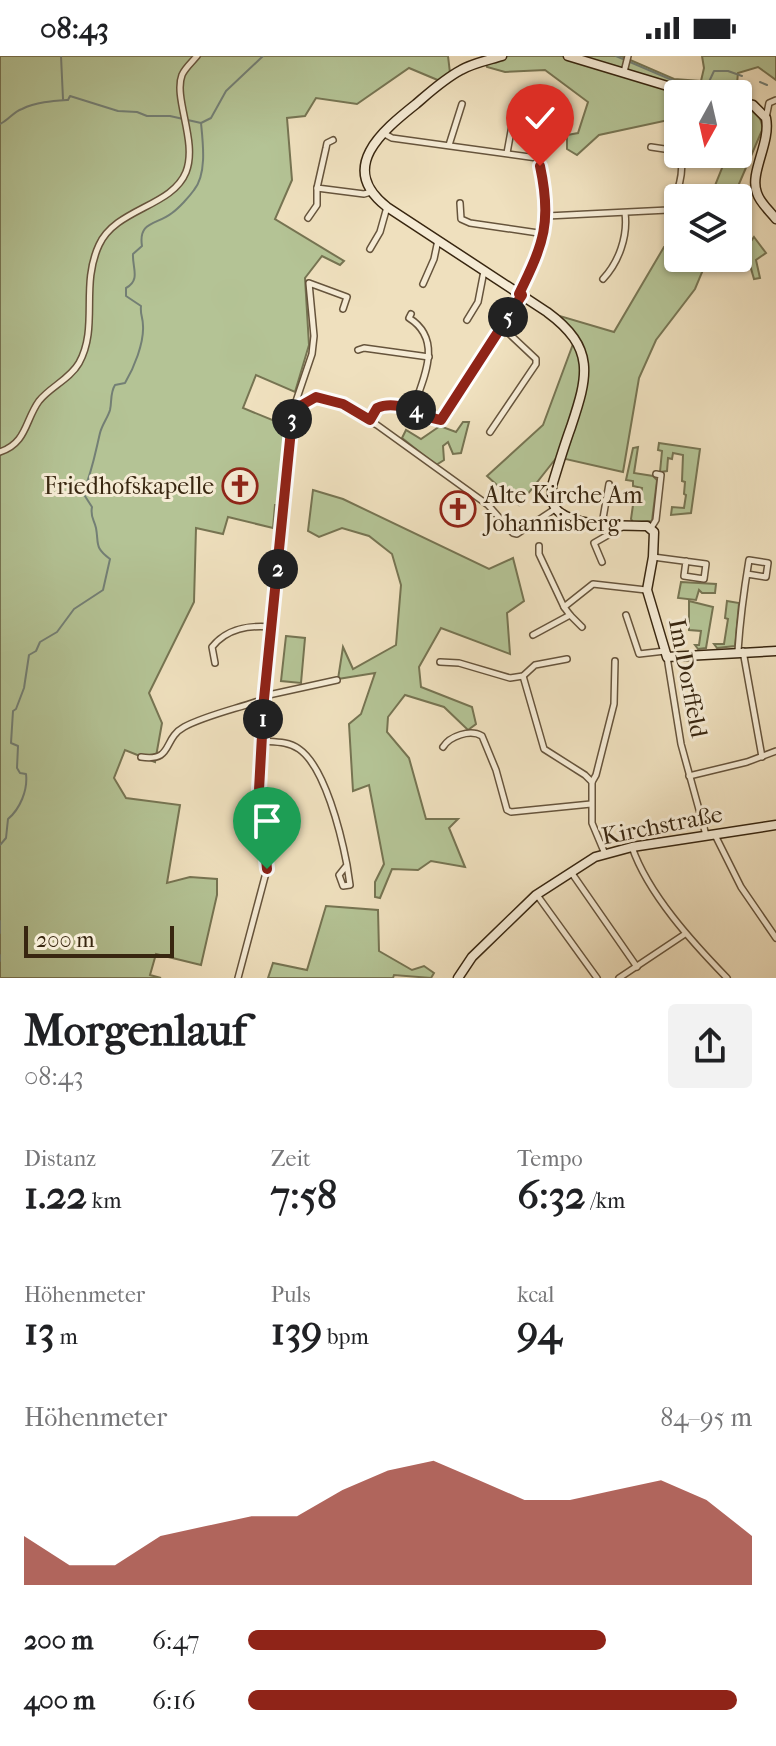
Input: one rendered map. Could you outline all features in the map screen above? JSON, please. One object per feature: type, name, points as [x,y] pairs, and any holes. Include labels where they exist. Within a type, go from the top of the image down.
[{"type":"street","points":[[0,452],[18,441],[39,401],[77,368],[88,339],[88,292],[101,240],[111,228],[169,192],[182,178],[189,160],[180,86],[182,74],[197,56]]},
{"type":"street","points":[[502,56],[462,69],[382,133],[370,149],[365,173],[371,192],[387,207],[554,317],[569,331],[581,349],[585,369],[580,404],[552,486],[555,509],[602,525],[643,525],[651,528]]},
{"type":"street","points":[[568,56],[624,68],[664,83]]},
{"type":"street","points":[[624,68],[628,56]]},
{"type":"street","points":[[776,100],[769,103],[767,136],[755,189],[776,219]]},
{"type":"street","points":[[449,145],[462,104]]},
{"type":"street","points":[[752,105],[766,118]]},
{"type":"street","points":[[507,153],[515,109]]},
{"type":"street","points":[[370,420],[381,405],[413,409],[441,420],[520,295],[538,255],[547,216],[537,158],[392,138],[382,133]]},
{"type":"street","points":[[308,218],[317,205],[317,188],[327,143],[333,140]]},
{"type":"street","points":[[651,147],[664,150]]},
{"type":"street","points":[[547,216],[668,210],[676,195],[682,168]]},
{"type":"street","points":[[317,188],[364,194],[371,192]]},
{"type":"street","points":[[460,203],[461,219],[470,223],[545,234]]},
{"type":"street","points":[[370,249],[380,232],[387,207]]},
{"type":"street","points":[[603,279],[614,263],[624,238],[625,213]]},
{"type":"street","points":[[423,284],[438,240]]},
{"type":"street","points":[[467,320],[478,302],[484,271]]},
{"type":"street","points":[[238,978],[267,869],[259,790],[264,698],[293,410],[312,354],[314,336],[309,283],[347,297],[343,309]]},
{"type":"street","points":[[411,314],[409,318],[420,326],[428,340],[429,357],[413,409]]},
{"type":"street","points":[[490,432],[536,364],[536,359],[502,327]]},
{"type":"street","points":[[358,350],[364,348],[389,354],[429,357]]},
{"type":"street","points":[[293,410],[316,397],[343,404],[488,505],[513,533],[517,534],[555,509]]},
{"type":"street","name":"Im Dorffeld","points":[[656,474],[661,475],[656,520],[651,528],[655,534],[647,590],[666,654],[689,776],[710,834],[741,887],[773,928],[776,938]]},
{"type":"street","points":[[602,525],[609,484]]},
{"type":"street","points":[[602,562],[594,543],[623,527]]},
{"type":"street","points":[[539,546],[539,554],[564,607],[582,627]]},
{"type":"street","points":[[653,557],[686,561],[706,564],[704,579],[684,576],[686,561]]},
{"type":"street","points":[[747,574],[766,577],[768,563],[749,560],[747,574],[740,651],[762,757]]},
{"type":"street","points":[[564,607],[593,584],[647,590]]},
{"type":"street","points":[[533,635],[570,615]]},
{"type":"street","points":[[626,615],[639,654],[776,651]]},
{"type":"street","points":[[215,663],[212,647],[221,636],[253,626],[272,627]]},
{"type":"street","points":[[440,662],[459,663],[503,677],[523,676],[535,665],[567,659]]},
{"type":"street","points":[[605,854],[594,831],[592,782],[614,704],[615,661]]},
{"type":"street","points":[[523,676],[544,749],[592,782]]},
{"type":"street","points":[[141,757],[155,759],[161,756],[183,727],[264,698],[337,680]]},
{"type":"street","points":[[443,747],[447,741],[468,733],[482,736],[507,810],[511,812],[591,804]]},
{"type":"street","points":[[262,741],[291,744],[306,755],[322,781],[347,865]]},
{"type":"street","points":[[689,776],[776,751]]},
{"type":"street","name":"Kirchstraße","points":[[458,978],[472,957],[536,895],[570,871],[605,854],[776,825]]},
{"type":"street","points":[[632,847],[659,896],[685,934],[727,978]]},
{"type":"street","points":[[570,871],[637,967]]},
{"type":"street","points":[[536,895],[597,978]]},
{"type":"street","points":[[619,978],[685,934]]},
{"type":"green space","points":[[0,56],[448,56],[450,73],[440,81],[409,68],[357,104],[316,98],[305,116],[287,118],[292,180],[275,219],[344,261],[340,265],[322,256],[305,278],[309,345],[295,392],[256,375],[243,408],[287,426],[281,505],[275,505],[273,528],[228,517],[223,534],[196,528],[194,602],[149,693],[162,723],[155,762],[125,750],[114,778],[126,798],[180,805],[167,883],[190,877],[217,879],[217,895],[201,965],[156,954],[150,975],[161,978],[0,978]]},
{"type":"green space","points":[[484,56],[621,56],[674,79],[688,80],[664,80],[664,121],[599,135],[577,155],[567,149],[567,135],[578,133],[588,102],[545,70],[505,72],[487,67]]},
{"type":"green space","points":[[702,56],[776,56],[776,80],[758,67],[738,73],[737,80],[701,80]]},
{"type":"green space","points":[[752,110],[759,115],[763,128],[752,154]]},
{"type":"green space","points":[[722,168],[746,168],[739,184],[716,184]]},
{"type":"green space","points":[[754,237],[766,253],[756,260],[760,278],[754,279],[752,272]]},
{"type":"green space","points":[[664,247],[664,272],[702,272],[695,289],[656,340],[639,378],[623,472],[557,457],[519,505],[487,476],[543,425],[576,336],[560,316],[614,332]]},
{"type":"green space","points":[[463,422],[469,422],[461,453],[453,454],[448,442],[443,446],[444,460],[436,465],[402,438],[406,430],[421,439],[440,426],[456,432]]},
{"type":"green space","points":[[659,443],[700,449],[691,513],[671,515],[672,507],[684,508],[683,455],[673,453],[672,459],[668,458],[667,471],[660,472],[662,451],[658,450]]},
{"type":"green space","points":[[638,447],[634,473],[653,476],[657,480],[652,521],[633,522],[631,519],[633,505],[640,505],[642,488],[626,480],[633,448]]},
{"type":"green space","points":[[313,490],[343,499],[489,569],[513,558],[524,601],[507,613],[510,654],[441,628],[419,667],[421,687],[472,707],[476,724],[468,730],[444,707],[405,695],[388,717],[387,732],[409,758],[426,819],[458,819],[449,828],[465,867],[431,861],[418,870],[392,869],[380,898],[375,897],[375,882],[384,864],[369,785],[353,791],[349,724],[361,714],[375,673],[338,679],[343,647],[353,669],[396,645],[401,585],[392,554],[369,536],[342,528],[319,537],[308,531]]},
{"type":"green space","points":[[681,582],[716,584],[715,593],[699,590],[696,600],[678,598]]},
{"type":"green space","points":[[689,601],[713,607],[706,648],[698,649],[695,645],[699,645],[701,631],[689,630]]},
{"type":"green space","points":[[727,601],[739,603],[735,646],[717,648],[714,644],[724,644]]},
{"type":"green space","points":[[286,636],[305,638],[301,683],[281,681]]},
{"type":"green space","points":[[326,906],[378,910],[379,951],[412,970],[424,966],[434,973],[431,978],[394,975],[393,978],[268,978],[273,963],[307,970]]},
{"type":"waterway","points":[[61,56],[63,99]]},
{"type":"waterway","points":[[0,124],[27,107],[68,100],[70,96],[118,111],[170,116],[201,123],[211,118],[226,91],[263,56]]},
{"type":"waterway","points":[[616,56],[679,83],[707,86],[714,71],[728,71],[742,76]]},
{"type":"waterway","points":[[760,82],[767,85]]},
{"type":"waterway","points":[[0,845],[6,838],[8,819],[19,805],[26,786],[26,774],[20,773],[17,768],[18,746],[11,743],[13,711],[24,688],[29,655],[36,651],[40,642],[57,632],[74,609],[103,590],[110,559],[99,548],[92,507],[83,493],[110,410],[113,388],[125,383],[142,340],[141,306],[126,296],[126,288],[135,277],[133,254],[142,246],[146,228],[175,211],[198,183],[203,158],[201,123]]},
{"type":"waterway","points":[[0,921],[0,933]]},
{"type":"waterway","points":[[0,955],[0,961]]},
{"type":"place","name":"Friedhofskapelle","points":[[240,486]]},
{"type":"place","name":"Alte Kirche Am Johannisberg","points":[[458,509]]},
{"type":"route","points":[[267,869],[259,790],[264,699],[293,410],[316,397],[343,404],[370,420],[381,405],[413,409],[441,420],[522,295],[519,294],[538,255],[547,216],[540,166]]}]
